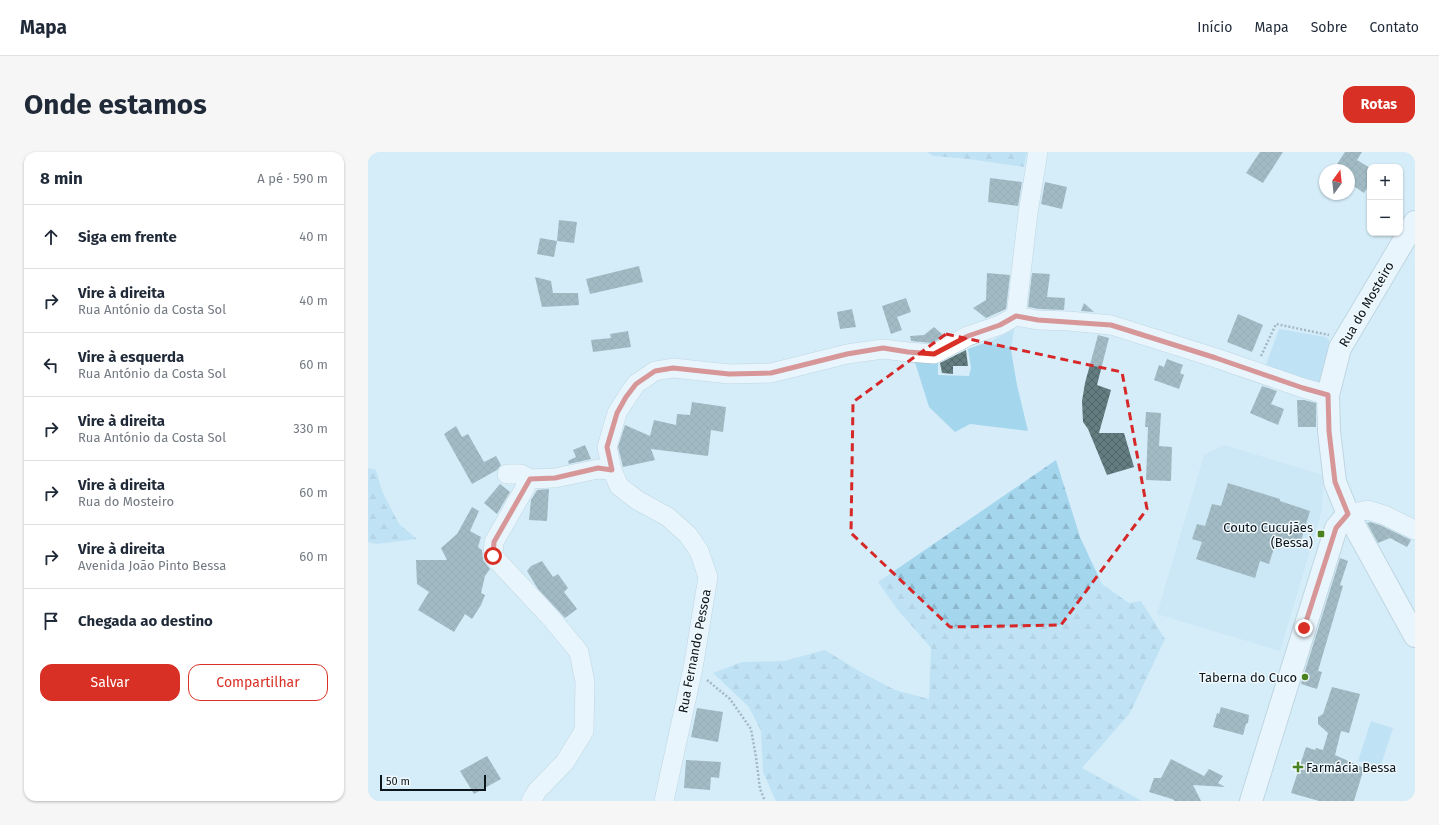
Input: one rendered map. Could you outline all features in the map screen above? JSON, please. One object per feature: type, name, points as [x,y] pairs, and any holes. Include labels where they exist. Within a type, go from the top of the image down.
[{"type":"main road","name":"Rua do Mosteiro","points":[[1415,222],[1345,338],[1340,348],[1328,395],[1329,431],[1335,482],[1348,514],[1415,636]]},
{"type":"main road","points":[[1251,801],[1336,528],[1348,514]]},
{"type":"street","points":[[1038,152],[1028,213],[1016,316],[1038,320],[1111,325],[1328,395]]},
{"type":"street","name":"Rua Fernando Pessoa","points":[[664,801],[693,668],[708,577],[699,551],[688,535],[668,517],[636,500],[618,486],[612,470],[607,447],[617,413],[626,397],[636,384],[655,371],[673,368],[729,374],[771,373],[847,354],[883,348],[934,354],[968,336],[1000,325],[1016,316]]},
{"type":"street","points":[[507,474],[521,474],[530,479],[555,478],[598,468],[612,470]]},
{"type":"street","points":[[530,479],[494,542],[493,556],[552,618],[579,652],[585,682],[584,731],[565,762],[537,791],[531,801]]},
{"type":"street","points":[[1348,514],[1368,510],[1415,530]]},
{"type":"path","points":[[1254,371],[1276,324],[1345,338]]},
{"type":"path","points":[[693,668],[730,699],[751,729],[760,789],[765,801]]},
{"type":"highlighted area","points":[[946,334],[1122,372],[1147,509],[1061,625],[950,627],[851,533],[853,402]]},
{"type":"shaded area","points":[[1224,445],[1323,475],[1322,510],[1280,651],[1157,614],[1204,455]]},
{"type":"green space","points":[[927,152],[1027,152],[1024,167],[969,159],[933,156]]},
{"type":"green space","points":[[1014,329],[1011,350],[1017,385],[1028,431],[970,424],[955,432],[929,407],[914,359],[938,359],[938,375],[969,376],[971,368],[968,349],[993,340]]},
{"type":"green space","points":[[1279,329],[1326,337],[1329,340],[1318,387],[1265,367]]},
{"type":"green space","points":[[1056,460],[1080,537],[1102,584],[1129,603],[1141,601],[1165,639],[1130,713],[1082,768],[1142,801],[776,801],[763,772],[761,731],[749,707],[713,673],[742,662],[784,661],[825,650],[859,671],[895,690],[929,699],[931,648],[897,609],[878,582]]},
{"type":"green space","points":[[368,468],[376,470],[382,491],[399,524],[417,539],[376,544],[368,542]]},
{"type":"green space","points":[[1371,721],[1393,728],[1380,768],[1358,761]]},
{"type":"building","points":[[1260,152],[1283,152],[1263,183],[1246,173]]},
{"type":"building","points":[[1345,152],[1362,152],[1357,160],[1367,166],[1367,188],[1364,193],[1355,187],[1355,164],[1337,164]]},
{"type":"building","points":[[990,178],[1022,182],[1018,206],[988,202]]},
{"type":"building","points":[[1045,182],[1067,187],[1062,209],[1041,204]]},
{"type":"building","points":[[559,220],[577,222],[574,243],[557,241]]},
{"type":"building","points":[[540,238],[557,241],[554,257],[537,254]]},
{"type":"building","points":[[639,266],[643,282],[590,294],[586,279]]},
{"type":"building","points":[[987,273],[1010,275],[1006,309],[986,318],[973,308],[986,300]]},
{"type":"building","points":[[1032,273],[1050,274],[1047,297],[1065,298],[1064,310],[1028,307]]},
{"type":"building","points":[[535,277],[551,281],[553,293],[578,293],[579,305],[542,307]]},
{"type":"building","points":[[906,298],[911,312],[897,317],[902,330],[891,334],[882,306]]},
{"type":"building","points":[[1084,303],[1094,312],[1081,311]]},
{"type":"building","points":[[852,309],[856,327],[840,329],[837,312]]},
{"type":"building","points":[[1238,314],[1263,325],[1252,352],[1227,342]]},
{"type":"building","points":[[934,327],[944,336],[932,343],[911,341],[910,336],[924,335]]},
{"type":"building","points":[[628,331],[631,347],[593,352],[591,340],[611,338],[610,334]]},
{"type":"building","points":[[1098,335],[1109,338],[1097,385],[1111,390],[1099,433],[1124,433],[1134,467],[1107,475],[1088,429],[1083,422],[1082,401],[1085,383]]},
{"type":"building","points":[[966,350],[968,366],[953,366],[953,374],[942,373],[940,363]]},
{"type":"building","points":[[1167,359],[1183,365],[1180,373],[1184,375],[1179,389],[1154,380],[1159,365],[1164,367]]},
{"type":"building","points":[[1262,386],[1277,391],[1271,404],[1284,409],[1278,425],[1250,413]]},
{"type":"building","points":[[1297,400],[1316,403],[1316,427],[1298,427]]},
{"type":"building","points":[[692,402],[726,407],[723,432],[711,430],[708,456],[651,449],[655,460],[623,467],[618,447],[625,425],[650,436],[654,420],[676,425],[677,414],[690,415]]},
{"type":"building","points":[[1146,412],[1161,413],[1159,446],[1172,447],[1171,481],[1146,480],[1148,427],[1145,427]]},
{"type":"building","points":[[456,426],[462,437],[468,434],[484,462],[496,456],[501,465],[497,470],[472,484],[444,434]]},
{"type":"building","points":[[585,445],[591,459],[569,464],[568,461],[576,457],[573,450]]},
{"type":"building","points":[[1228,483],[1280,499],[1280,501],[1310,511],[1299,547],[1279,541],[1277,549],[1274,548],[1269,564],[1260,561],[1255,578],[1196,559],[1202,542],[1192,539],[1197,524],[1205,526],[1212,504],[1221,506]]},
{"type":"building","points":[[500,484],[510,492],[497,514],[484,503]]},
{"type":"building","points":[[549,489],[547,521],[529,520],[531,500],[537,490]]},
{"type":"building","points":[[472,507],[479,511],[470,531],[481,537],[478,547],[482,550],[483,560],[490,569],[485,576],[481,593],[485,595],[481,605],[472,619],[465,614],[454,632],[418,610],[429,592],[417,584],[416,560],[447,560],[441,548],[457,534]]},
{"type":"building","points":[[1370,522],[1380,525],[1411,540],[1407,547],[1390,538],[1378,543],[1367,523]]},
{"type":"building","points":[[1340,558],[1348,561],[1340,585],[1343,586],[1318,671],[1322,672],[1317,689],[1301,684]]},
{"type":"building","points":[[542,561],[553,577],[558,574],[568,588],[564,592],[577,609],[565,618],[538,589],[527,571],[531,566]]},
{"type":"building","points":[[1332,687],[1360,694],[1349,733],[1341,731],[1335,755],[1364,768],[1354,801],[1319,801],[1291,793],[1306,747],[1315,750],[1316,748],[1323,750],[1328,733],[1318,724],[1318,717],[1323,714]]},
{"type":"building","points":[[1221,707],[1249,715],[1248,723],[1246,724],[1243,735],[1213,727],[1217,713],[1219,714]]},
{"type":"building","points":[[697,708],[723,712],[718,742],[691,737]]},
{"type":"building","points":[[487,756],[501,779],[474,794],[460,771]]},
{"type":"building","points":[[1171,759],[1204,776],[1209,769],[1223,776],[1218,783],[1225,787],[1193,785],[1201,801],[1175,801],[1149,792],[1154,778],[1161,778]]},
{"type":"building","points":[[686,760],[721,762],[719,778],[711,777],[710,790],[684,788]]},
{"type":"place","name":"Couto Cucujães (Bessa)","points":[[1321,534]]},
{"type":"place","name":"Taberna do Cuco","points":[[1305,677]]},
{"type":"place","name":"Farmácia Bessa","points":[[1298,767]]},
{"type":"route","points":[[493,556],[494,542],[513,512],[530,479],[555,478],[598,468],[612,470],[607,447],[617,413],[626,397],[636,384],[655,371],[673,368],[729,374],[771,373],[847,354],[883,348],[934,354],[968,336],[1000,325],[1016,316],[1038,320],[1111,325],[1328,395],[1329,431],[1335,482],[1348,514],[1336,528],[1304,628]]}]
